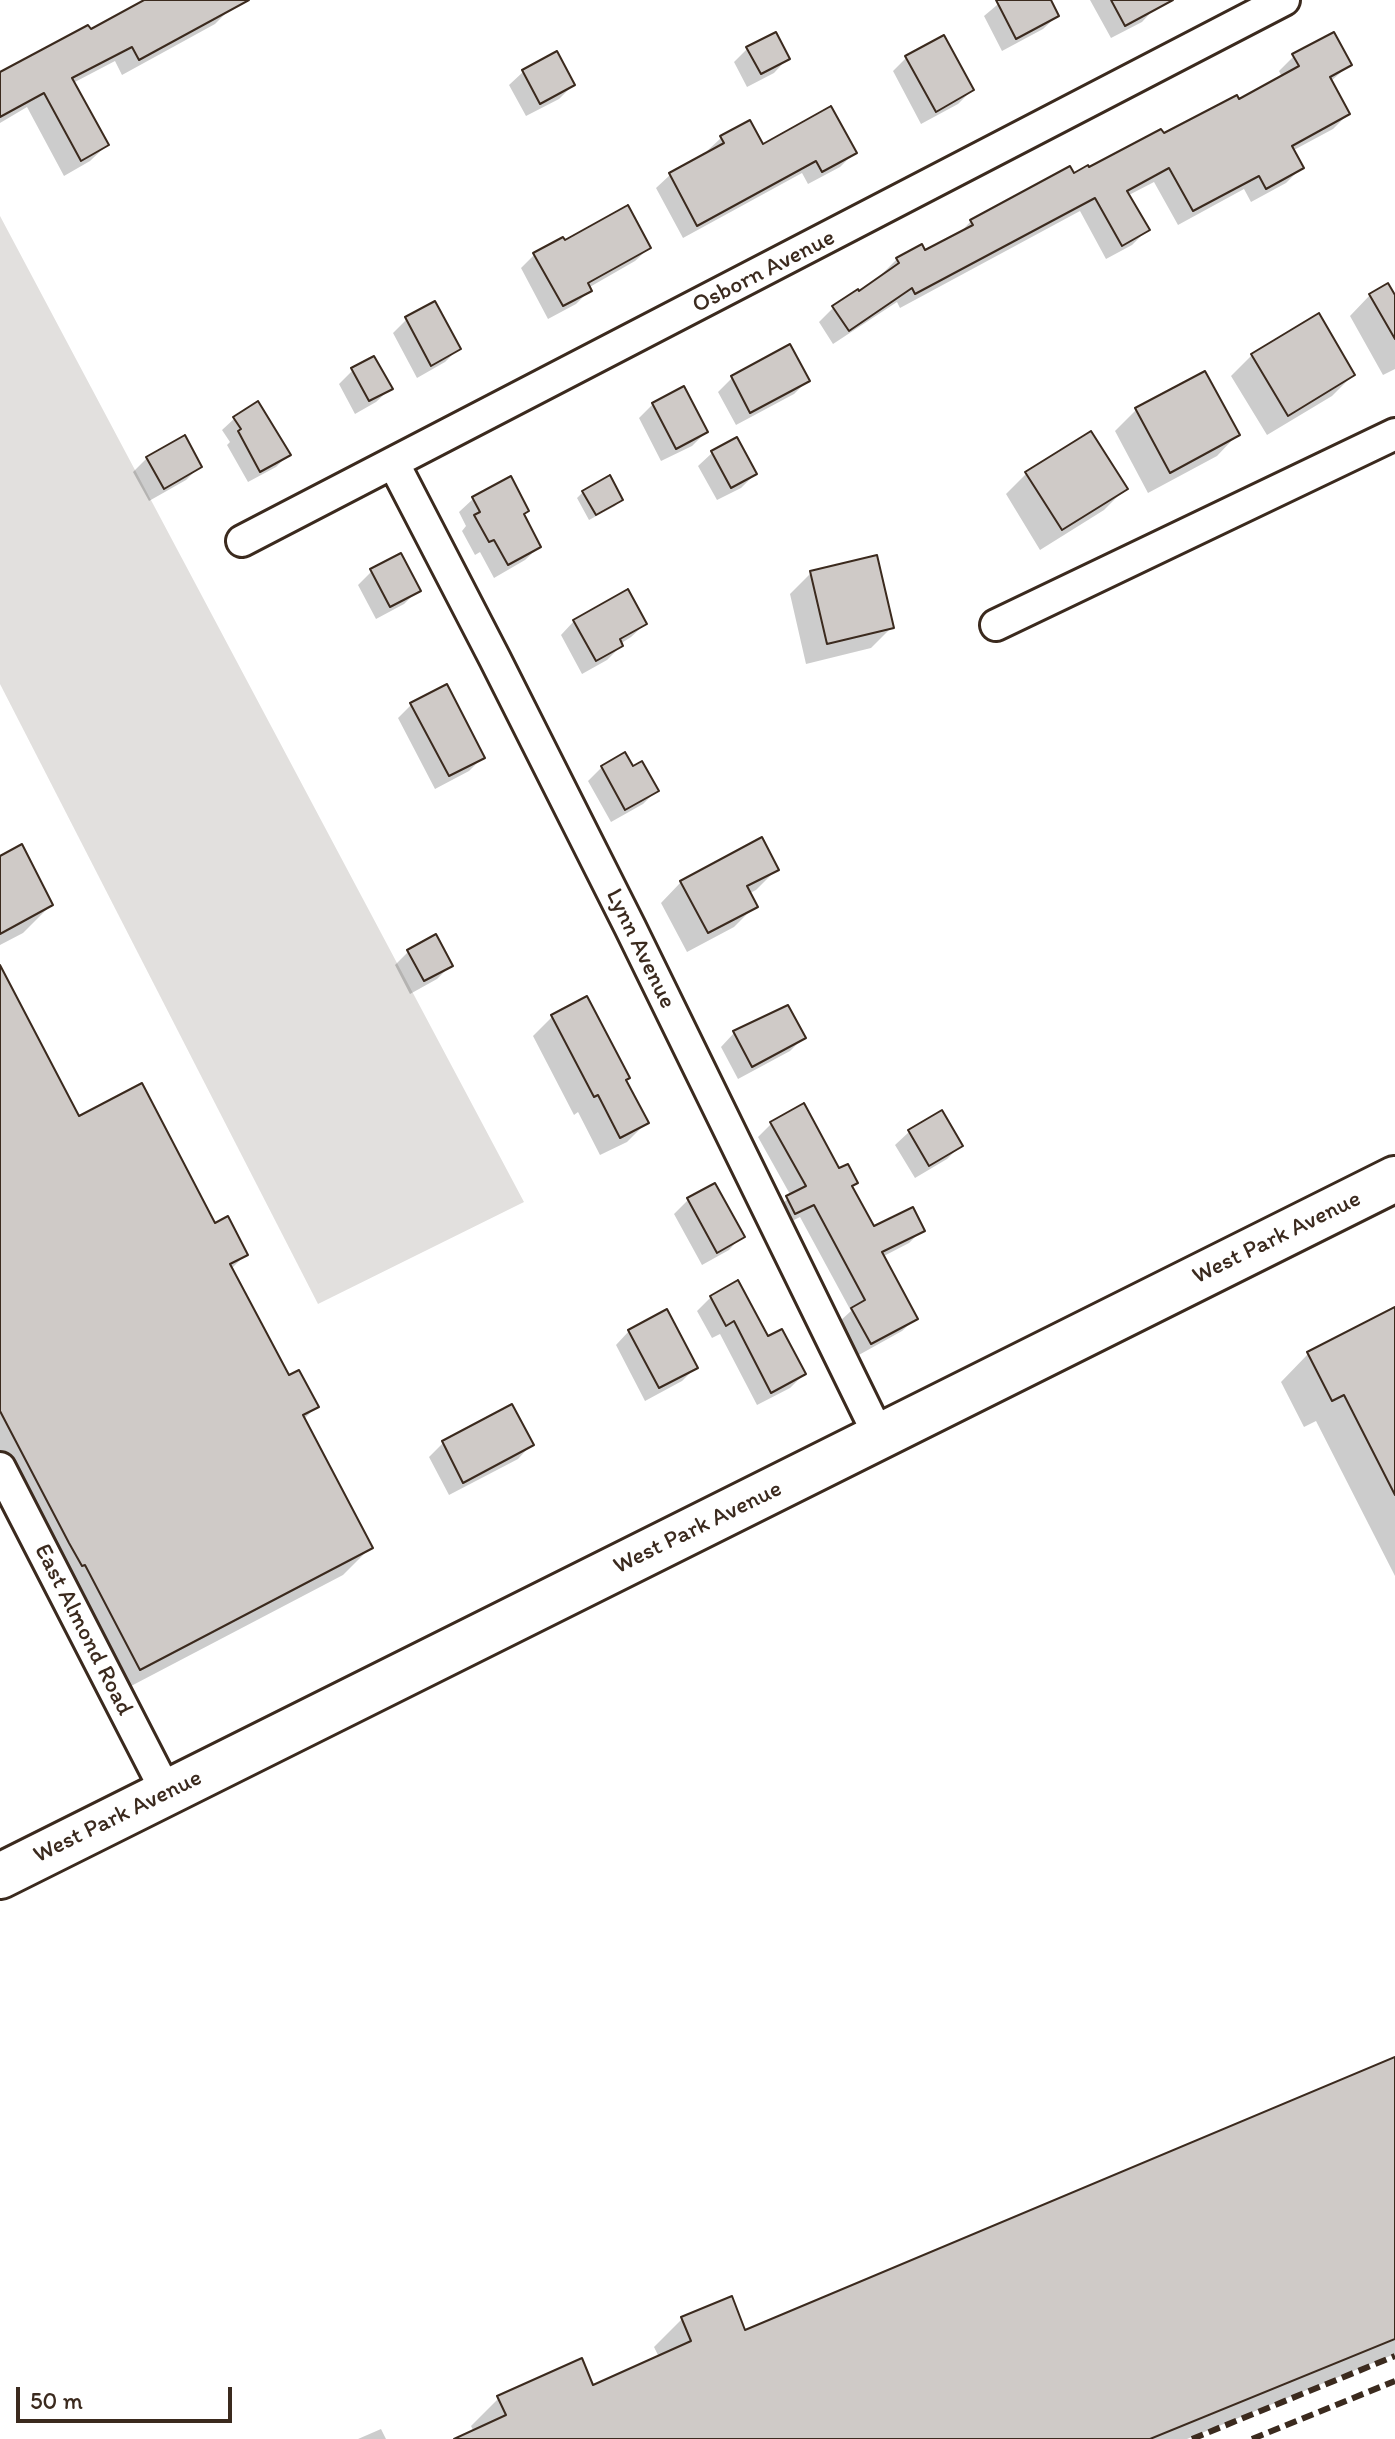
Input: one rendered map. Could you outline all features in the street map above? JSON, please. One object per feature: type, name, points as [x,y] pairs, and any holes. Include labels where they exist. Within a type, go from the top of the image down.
[{"type":"main road","name":"West Park Avenue","points":[[0,1876],[1395,1179]]},
{"type":"street","name":"Osborn Avenue","points":[[242,541],[1284,0]]},
{"type":"street","points":[[996,625],[1395,434]]},
{"type":"street","name":"Lynn Avenue","points":[[394,464],[623,913],[880,1438]]},
{"type":"street","name":"East Almond Road","points":[[0,1468],[167,1793]]},
{"type":"shaded area","points":[[0,216],[524,1202],[318,1304],[0,684]]},
{"type":"building","points":[[144,0],[249,0],[139,60],[132,47],[72,78],[109,145],[81,161],[44,93],[0,117],[0,72],[88,25],[91,29]]},
{"type":"building","points":[[996,0],[1051,0],[1059,16],[1016,39]]},
{"type":"building","points":[[1111,0],[1173,0],[1125,26]]},
{"type":"building","points":[[776,32],[790,59],[761,74],[746,47]]},
{"type":"building","points":[[1334,32],[1352,65],[1330,77],[1350,114],[1292,146],[1304,168],[1266,189],[1259,176],[1193,211],[1169,168],[1127,191],[1150,230],[1122,246],[1095,198],[915,294],[912,288],[849,331],[832,306],[899,263],[896,258],[922,244],[925,250],[973,225],[970,220],[1070,166],[1074,173],[1161,129],[1164,133],[1237,95],[1239,99],[1299,66],[1292,54]]},
{"type":"building","points":[[944,35],[974,90],[936,112],[905,56]]},
{"type":"building","points":[[557,51],[575,85],[540,104],[522,70]]},
{"type":"building","points":[[831,106],[857,153],[822,172],[816,161],[697,226],[669,173],[724,143],[720,136],[750,120],[763,144]]},
{"type":"building","points":[[628,205],[651,248],[588,283],[592,291],[563,306],[533,253],[563,237],[565,240]]},
{"type":"building","points":[[1388,283],[1395,295],[1395,339],[1369,294]]},
{"type":"building","points":[[435,301],[461,349],[431,366],[405,317]]},
{"type":"building","points":[[1319,313],[1355,375],[1288,416],[1251,354]]},
{"type":"building","points":[[790,344],[810,381],[750,413],[731,376]]},
{"type":"building","points":[[374,356],[393,389],[369,401],[351,368]]},
{"type":"building","points":[[1205,371],[1240,435],[1170,473],[1135,408]]},
{"type":"building","points":[[684,386],[708,432],[676,449],[652,403]]},
{"type":"building","points":[[258,401],[291,455],[260,472],[233,417]]},
{"type":"building","points":[[1091,431],[1128,489],[1062,530],[1025,472]]},
{"type":"building","points":[[185,435],[202,467],[164,489],[146,457]]},
{"type":"building","points":[[737,437],[757,474],[731,488],[711,451]]},
{"type":"building","points":[[610,475],[623,500],[596,515],[582,491]]},
{"type":"building","points":[[511,476],[529,511],[524,514],[541,547],[508,565],[494,540],[489,542],[474,515],[480,512],[472,497]]},
{"type":"building","points":[[401,553],[421,591],[390,607],[370,569]]},
{"type":"building","points":[[877,555],[894,628],[827,644],[810,571]]},
{"type":"building","points":[[628,589],[647,624],[620,639],[623,646],[596,661],[573,620]]},
{"type":"building","points":[[447,684],[485,758],[449,776],[410,703]]},
{"type":"building","points":[[625,752],[633,766],[642,761],[659,791],[625,810],[601,766]]},
{"type":"building","points":[[762,837],[779,870],[747,886],[758,907],[708,933],[680,881]]},
{"type":"building","points":[[22,844],[53,905],[0,934],[0,856]]},
{"type":"building","points":[[436,934],[453,966],[424,981],[407,950]]},
{"type":"building","points":[[0,965],[79,1116],[142,1083],[215,1223],[228,1216],[248,1255],[230,1264],[289,1375],[299,1370],[319,1407],[303,1415],[373,1548],[140,1670],[0,1411]]},
{"type":"building","points":[[587,996],[630,1078],[626,1080],[649,1123],[620,1138],[598,1095],[594,1097],[551,1015]]},
{"type":"building","points":[[788,1005],[806,1038],[752,1067],[733,1031]]},
{"type":"building","points":[[804,1103],[839,1168],[848,1164],[858,1183],[852,1186],[874,1226],[913,1207],[925,1231],[882,1252],[918,1319],[871,1344],[851,1308],[865,1300],[814,1205],[795,1214],[786,1196],[806,1186],[770,1122]]},
{"type":"building","points":[[942,1110],[963,1146],[929,1166],[908,1130]]},
{"type":"building","points":[[715,1183],[745,1237],[717,1253],[687,1198]]},
{"type":"building","points":[[738,1280],[768,1336],[782,1329],[806,1374],[771,1393],[734,1321],[726,1326],[710,1296]]},
{"type":"building","points":[[1395,1307],[1395,1495],[1344,1395],[1332,1401],[1307,1352]]},
{"type":"building","points":[[667,1309],[698,1368],[659,1388],[628,1330]]},
{"type":"building","points":[[512,1404],[534,1445],[463,1483],[442,1441]]},
{"type":"building","points":[[1395,2057],[1395,2339],[1150,2439],[454,2439],[506,2415],[497,2396],[582,2358],[593,2385],[691,2341],[681,2317],[732,2296],[745,2330]]},
{"type":"railway","points":[[1192,2439],[1395,2356]]},
{"type":"railway","points":[[1252,2439],[1395,2381]]}]
